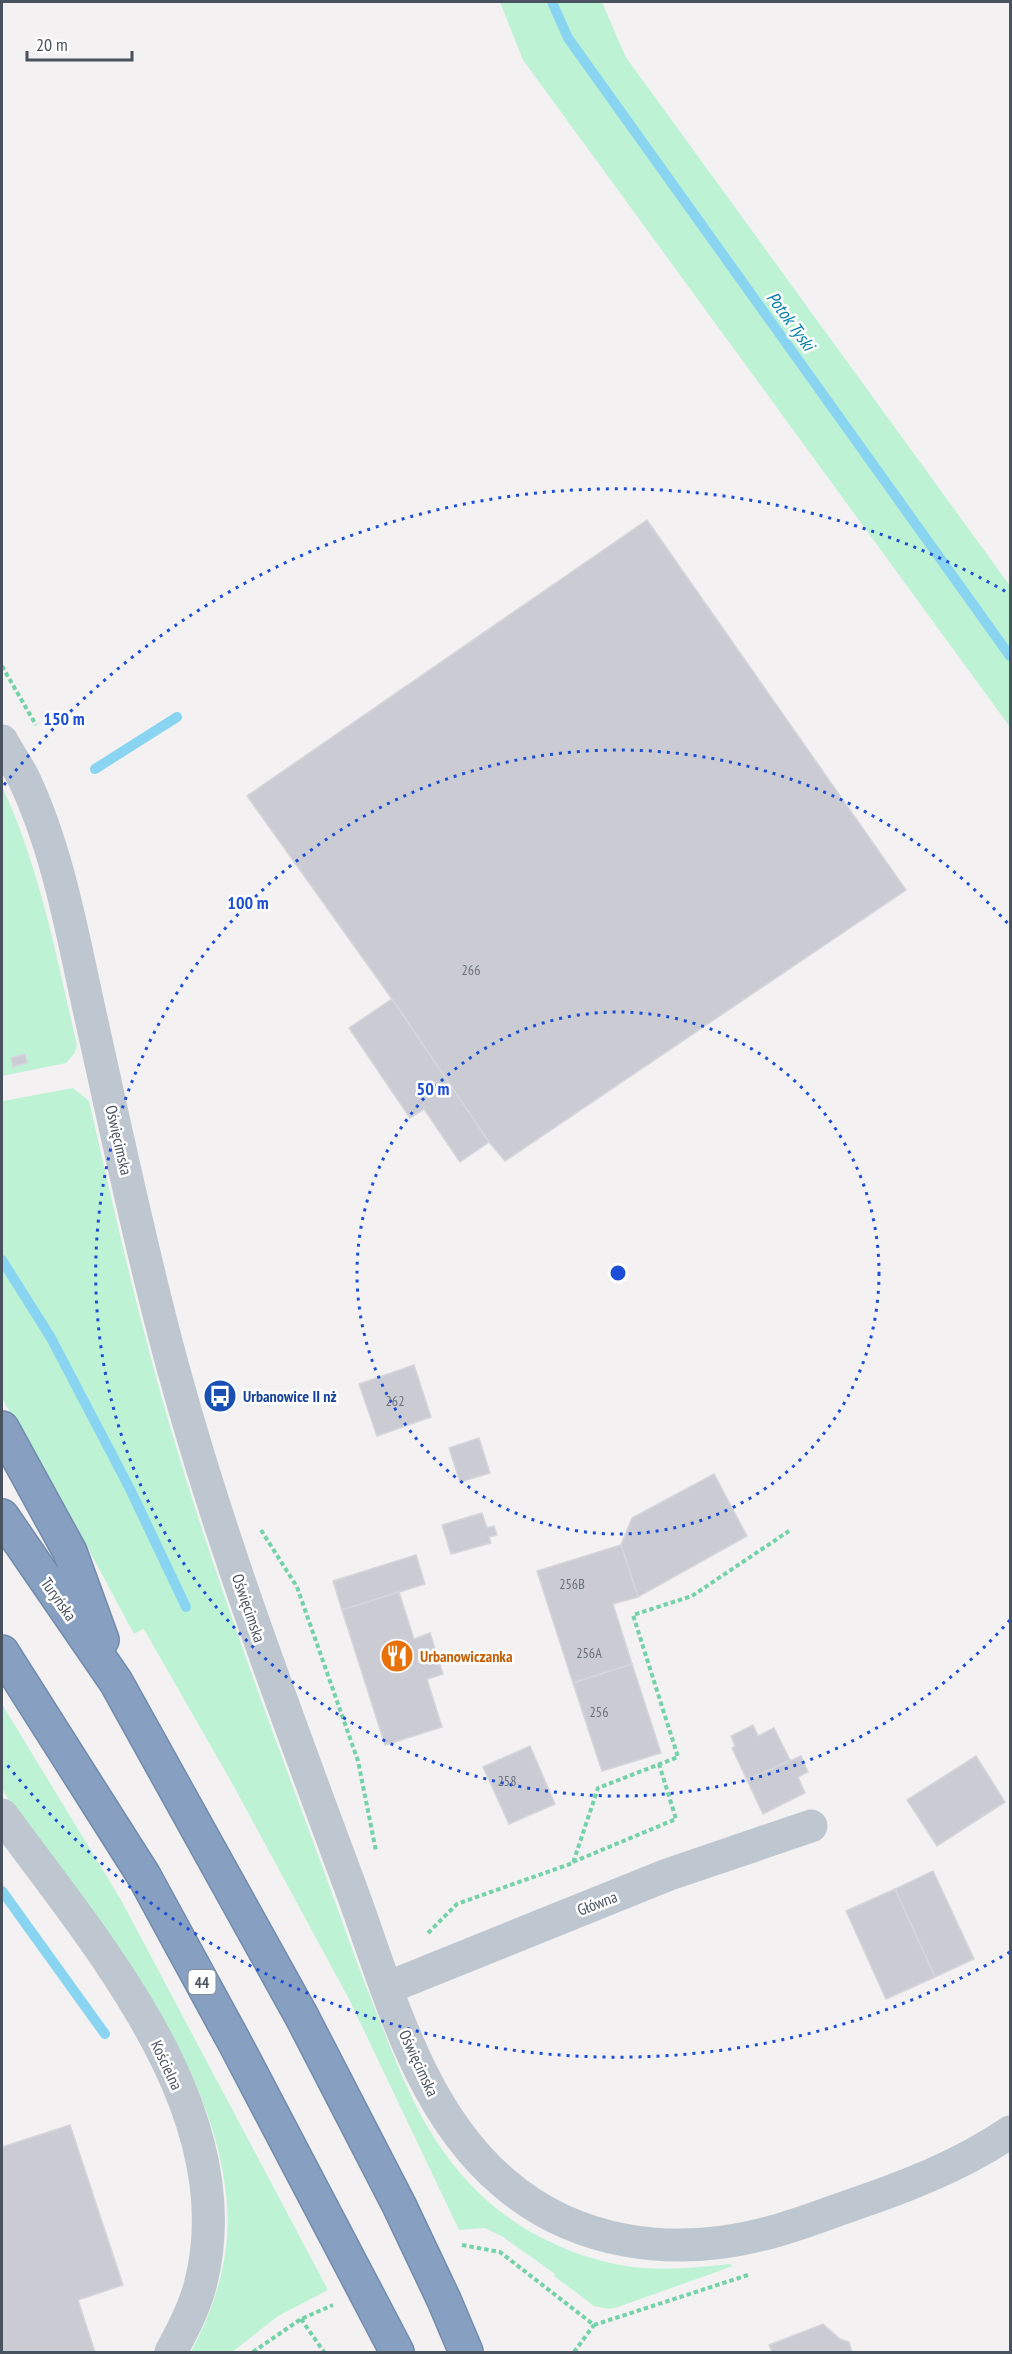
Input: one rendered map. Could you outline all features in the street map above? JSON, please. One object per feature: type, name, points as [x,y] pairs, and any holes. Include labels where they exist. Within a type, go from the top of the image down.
[{"type":"highway","points":[[2,1428],[70,1552],[116,1682],[307,2028],[399,2205],[466,2352]]},
{"type":"highway","name":"Turyńska","points":[[2,1516],[116,1682]]},
{"type":"highway","name":"44","points":[[3,1655],[144,1876],[236,2045],[397,2352]]},
{"type":"street","name":"Oświęcimska","points":[[2,741],[22,777],[53,859],[158,1312],[183,1405],[240,1583],[387,1988],[421,2069],[445,2115],[464,2142],[506,2185],[527,2201],[578,2228],[642,2244],[701,2245],[757,2236],[810,2220],[920,2180],[980,2152],[1011,2132]]},
{"type":"street","name":"Kościelna","points":[[2,1815],[110,1962],[136,2003],[174,2077],[194,2127],[203,2156],[208,2193],[207,2247],[200,2286],[188,2318],[171,2352]]},
{"type":"street","name":"Główna","points":[[387,1988],[667,1875],[811,1826]]},
{"type":"path","points":[[2,666],[36,726]]},
{"type":"path","points":[[257,1523],[297,1587],[358,1761],[378,1861]]},
{"type":"path","points":[[573,1863],[598,1788],[678,1757],[633,1615],[692,1596],[789,1531]]},
{"type":"path","points":[[427,1934],[457,1904],[573,1863],[676,1819],[659,1764]]},
{"type":"path","points":[[462,2245],[500,2252],[594,2325]]},
{"type":"path","points":[[574,2352],[594,2325],[752,2273]]},
{"type":"path","points":[[253,2352],[302,2319],[334,2305]]},
{"type":"path","points":[[302,2319],[324,2352]]},
{"type":"green space","points":[[500,2],[602,2],[625,56],[1010,586],[1010,727],[523,60]]},
{"type":"green space","points":[[2,786],[27,849],[37,882],[77,1046],[74,1054],[66,1063],[2,1076]]},
{"type":"green space","points":[[73,1088],[89,1101],[156,1377],[184,1474],[222,1589],[360,1971],[400,2072],[419,2112],[442,2149],[488,2202],[507,2217],[550,2242],[573,2252],[620,2265],[666,2269],[730,2264],[733,2266],[608,2309],[594,2306],[554,2276],[555,2274],[503,2237],[485,2228],[459,2230],[349,1999],[232,1783],[145,1631],[143,1629],[134,1634],[83,1539],[2,1398],[2,1097],[3,1101]]},
{"type":"green space","points":[[2,1704],[121,1900],[328,2290],[278,2316],[232,2352],[191,2352],[200,2335],[220,2281],[228,2224],[221,2163],[210,2123],[195,2083],[176,2043],[132,1968],[3,1790]]},
{"type":"building","points":[[647,520],[906,890],[505,1161],[489,1142],[392,999],[247,796]]},
{"type":"building","points":[[392,999],[489,1142],[460,1162],[424,1109],[410,1118],[349,1028]]},
{"type":"building","points":[[25,1054],[27,1063],[13,1067],[11,1058]]},
{"type":"building","points":[[414,1365],[431,1417],[377,1436],[359,1384]]},
{"type":"building","points":[[479,1438],[490,1473],[460,1482],[449,1448]]},
{"type":"building","points":[[714,1474],[747,1536],[638,1597],[621,1545],[632,1518]]},
{"type":"building","points":[[482,1513],[487,1528],[494,1526],[497,1535],[489,1537],[491,1543],[451,1554],[442,1525]]},
{"type":"building","points":[[621,1545],[638,1597],[613,1604],[632,1664],[573,1683],[537,1571]]},
{"type":"building","points":[[416,1555],[425,1584],[342,1610],[333,1581]]},
{"type":"building","name":"Urbanowiczanka","points":[[399,1592],[414,1639],[430,1633],[443,1674],[427,1679],[442,1727],[385,1745],[342,1610]]},
{"type":"building","points":[[632,1664],[661,1753],[602,1771],[573,1683]]},
{"type":"building","points":[[753,1725],[758,1736],[774,1728],[790,1760],[747,1780],[732,1748],[735,1746],[731,1736]]},
{"type":"building","points":[[530,1746],[555,1804],[509,1824],[483,1767]]},
{"type":"building","points":[[801,1756],[808,1772],[798,1777],[805,1793],[763,1814],[747,1780]]},
{"type":"building","points":[[976,1756],[1005,1802],[937,1846],[907,1800]]},
{"type":"building","points":[[933,1871],[974,1959],[935,1977],[895,1889]]},
{"type":"building","points":[[895,1889],[935,1977],[886,1999],[846,1911]]},
{"type":"building","points":[[70,2125],[123,2285],[78,2300],[95,2352],[2,2352],[2,2147]]},
{"type":"building","points":[[823,2324],[840,2339],[849,2342],[852,2352],[772,2352],[769,2345]]},
{"type":"waterway","name":"Potok Tyski","points":[[552,2],[568,38],[1010,656]]},
{"type":"waterway","points":[[95,769],[177,717]]},
{"type":"waterway","points":[[2,1260],[51,1338],[130,1489],[186,1607]]},
{"type":"waterway","points":[[2,1891],[105,2034]]},
{"type":"place","name":"Urbanowice II nż","points":[[220,1396]]},
{"type":"place","name":"Urbanowiczanka","points":[[397,1656]]}]
